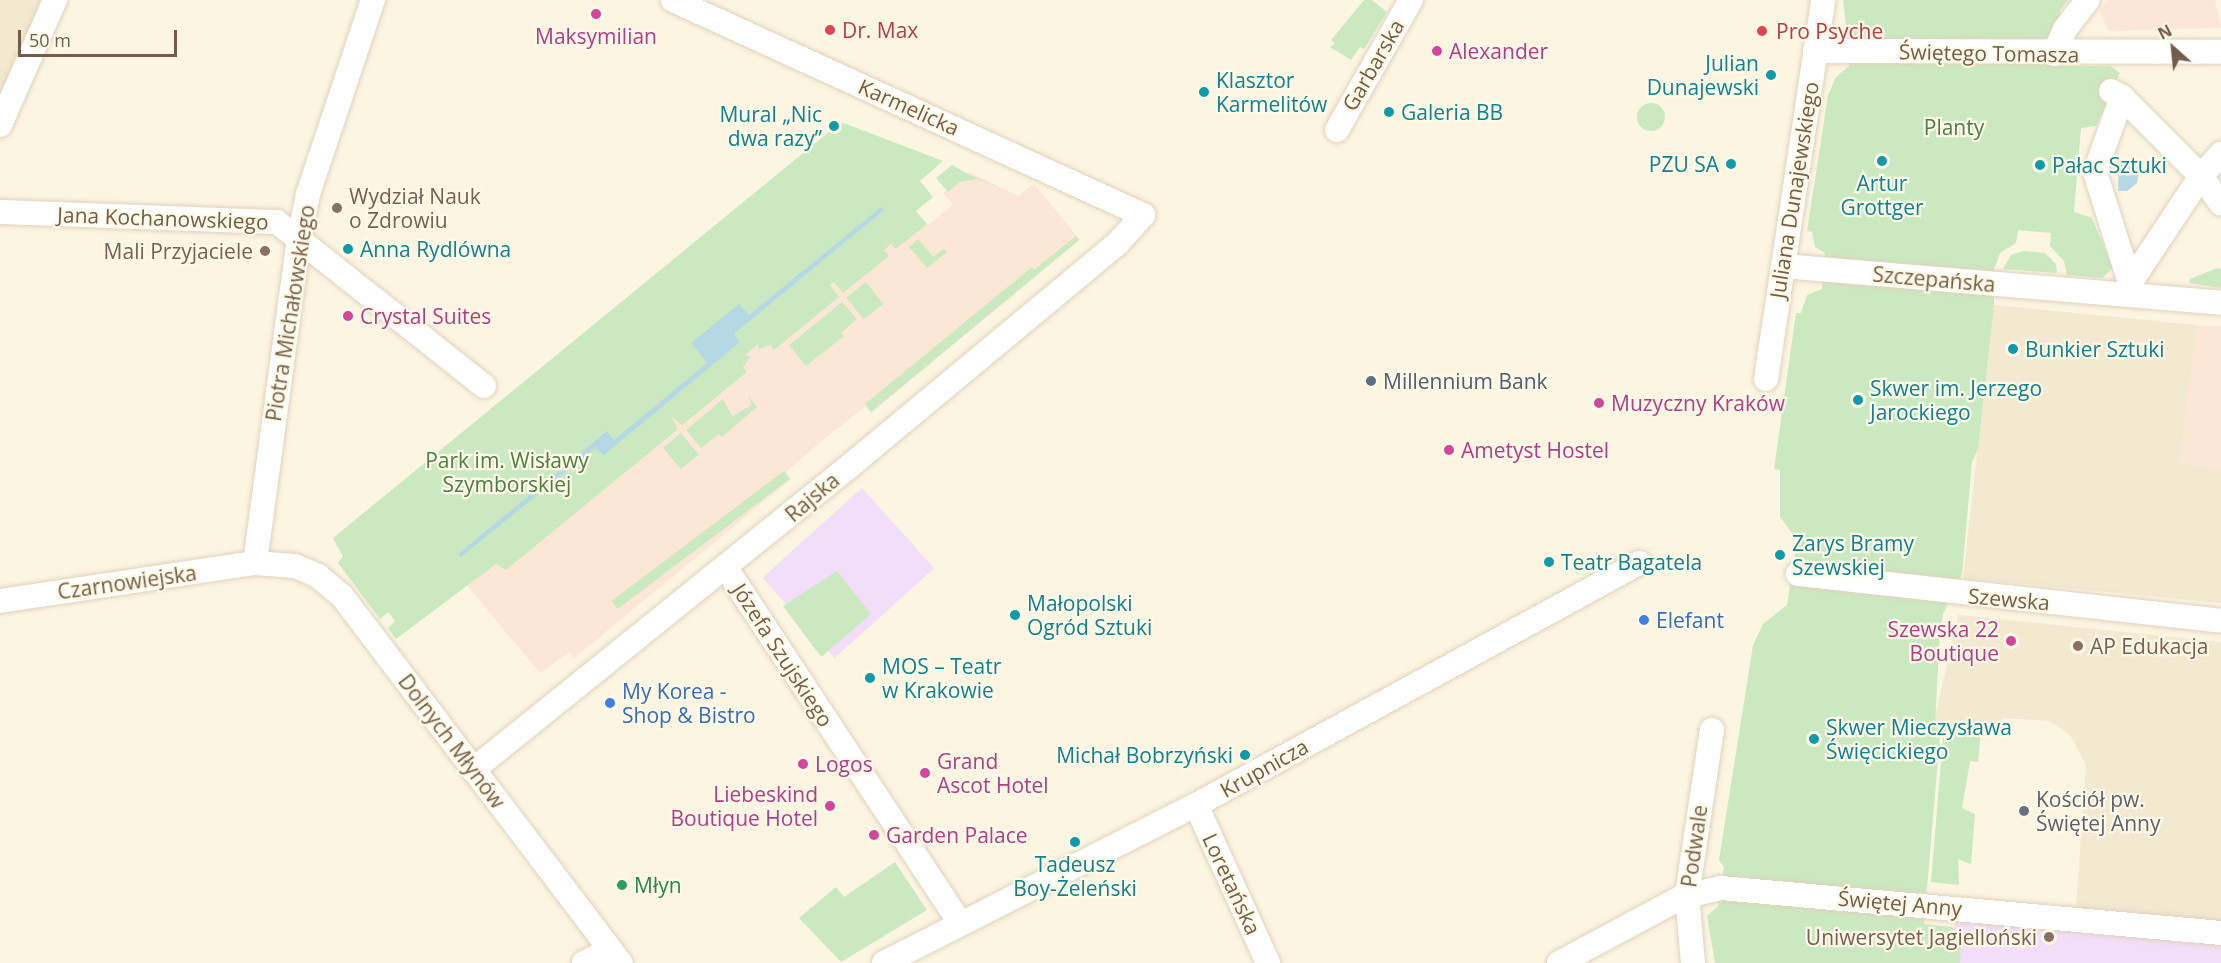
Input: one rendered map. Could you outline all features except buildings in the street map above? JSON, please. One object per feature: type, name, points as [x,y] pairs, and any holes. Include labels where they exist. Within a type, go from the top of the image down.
[{"type":"street","points":[[0,125],[55,0]]},
{"type":"street","name":"Piotra Michałowskiego","points":[[255,563],[298,239],[308,195],[373,0]]},
{"type":"street","name":"Karmelicka","points":[[673,0],[1143,215]]},
{"type":"street","name":"Garbarska","points":[[1336,130],[1411,0]]},
{"type":"street","name":"Juliana Dunajewskiego","points":[[1766,379],[1823,0]]},
{"type":"street","points":[[2054,54],[2065,29],[2088,0]]},
{"type":"street","name":"Świętego Tomasza","points":[[1815,51],[2054,54],[2221,52]]},
{"type":"street","points":[[2221,154],[2201,177],[2130,283],[2095,172],[2116,94],[2201,177],[2221,204]]},
{"type":"street","name":"Jana Kochanowskiego","points":[[0,212],[277,222],[484,387]]},
{"type":"street","name":"Rajska","points":[[473,770],[726,568],[1117,244],[1143,215]]},
{"type":"street","name":"Szczepańska","points":[[1783,266],[2221,303]]},
{"type":"street","name":"Czarnowiejska","points":[[0,601],[255,563]]},
{"type":"street","name":"Dolnych Młynów","points":[[255,563],[295,566],[331,584],[615,956]]},
{"type":"street","name":"Krupnicza","points":[[884,963],[959,922],[1196,805],[1640,563]]},
{"type":"street","name":"Józefa Szujskiego","points":[[726,568],[959,922]]},
{"type":"street","name":"Szewska","points":[[1798,574],[2221,621]]},
{"type":"street","name":"Podwale","points":[[1693,963],[1687,895],[1712,730]]},
{"type":"street","name":"Loretańska","points":[[1196,805],[1268,963]]},
{"type":"street","name":"Świętej Anny","points":[[1559,963],[1687,895],[1721,888],[2093,932],[2221,933]]},
{"type":"street","points":[[584,963],[615,956]]},
{"type":"shaded area","points":[[0,0],[64,0],[0,127]]},
{"type":"shaded area","points":[[2108,0],[2215,0],[2221,28],[2109,31],[2099,11]]},
{"type":"shaded area","points":[[969,172],[1018,196],[1034,184],[1080,240],[871,413],[866,406],[825,438],[786,472],[791,479],[574,658],[569,652],[540,673],[466,584],[917,213],[928,225],[953,205],[943,193]]},
{"type":"shaded area","points":[[1994,305],[2197,325],[2180,462],[2221,469],[2221,603],[1963,578]]},
{"type":"shaded area","points":[[2197,326],[2221,326],[2221,469],[2180,462]]},
{"type":"shaded area","points":[[862,488],[934,568],[835,658],[762,578]]},
{"type":"shaded area","points":[[1958,615],[2221,642],[2221,922],[2076,909],[2086,765],[2070,735],[2050,721],[2003,718],[2000,730],[1933,726]]},
{"type":"shaded area","name":"Uniwersytet Jagielloński","points":[[1955,920],[2221,944],[2221,963],[1953,963]]},
{"type":"green space","points":[[1364,0],[1372,0],[1387,12],[1364,49],[1360,47],[1351,60],[1330,47],[1335,43],[1331,40]]},
{"type":"green space","name":"Planty","points":[[1843,0],[2068,0],[2060,10],[2060,66],[2110,66],[2120,73],[2096,126],[2081,128],[2074,212],[2092,218],[2113,268],[2102,278],[2067,275],[2064,261],[2050,246],[2051,233],[2018,230],[2016,243],[2000,253],[1994,269],[1994,305],[1978,449],[1972,462],[1962,574],[1943,614],[1940,632],[1935,724],[1941,724],[1924,924],[1952,927],[1961,937],[1960,963],[1715,963],[1707,916],[1718,906],[1724,867],[1719,860],[1753,645],[1763,624],[1787,605],[1797,540],[1780,517],[1780,470],[1774,469],[1796,313],[1801,313],[1807,295],[1822,289],[1825,253],[1815,247],[1812,232],[1807,231],[1828,95],[1836,77],[1849,66],[1851,31],[1846,27]]},
{"type":"green space","points":[[1651,103],[1661,107],[1665,117],[1661,127],[1651,131],[1641,127],[1637,117],[1641,107]]},
{"type":"green space","name":"Park im. Wisławy Szymborskiej","points":[[841,122],[943,161],[920,181],[933,197],[916,211],[927,224],[896,249],[891,244],[884,250],[889,256],[843,293],[834,282],[830,285],[839,297],[774,350],[770,345],[759,349],[758,344],[745,355],[750,357],[743,367],[747,372],[682,425],[671,416],[678,429],[506,570],[496,564],[396,639],[388,628],[395,621],[388,612],[380,619],[338,563],[343,556],[333,538]]},
{"type":"green space","points":[[952,165],[999,187],[977,179],[960,182],[948,192],[936,178]]},
{"type":"green space","points":[[1076,236],[1079,240],[871,412],[865,404],[1032,267],[1034,270]]},
{"type":"green space","points":[[918,239],[933,257],[944,249],[947,252],[927,268],[909,247]]},
{"type":"green space","points":[[2024,251],[2045,253],[2056,264],[2057,273],[2003,269],[2011,255]]},
{"type":"green space","points":[[2217,268],[2221,269],[2221,288],[2189,283],[2190,279]]},
{"type":"green space","points":[[866,282],[883,304],[864,319],[846,297]]},
{"type":"green space","points":[[842,302],[857,319],[841,333],[844,336],[806,366],[789,345]]},
{"type":"green space","points":[[748,396],[757,407],[722,437],[719,434],[701,448],[686,430],[723,399],[732,416],[752,405]]},
{"type":"green space","points":[[681,433],[699,455],[681,469],[663,447]]},
{"type":"green space","points":[[784,471],[790,479],[618,609],[611,601]]},
{"type":"green space","points":[[837,571],[871,614],[821,657],[783,606]]},
{"type":"green space","points":[[1944,726],[1981,729],[1978,762],[1970,761],[1962,808],[1975,814],[1971,864],[1958,859],[1959,885],[1931,882]]},
{"type":"green space","points":[[895,862],[927,910],[841,962],[799,918],[836,887],[844,897]]},
{"type":"water","points":[[2119,158],[2131,161],[2139,171],[2137,183],[2127,191],[2118,191]]},
{"type":"water","points":[[881,207],[884,210],[734,334],[740,342],[604,455],[595,448],[461,557],[458,554],[607,431],[614,440],[707,363],[691,343],[739,304],[749,315]]},
{"type":"place","name":"Maksymilian","points":[[596,14]]},
{"type":"place","name":"Dr. Max","points":[[830,30]]},
{"type":"place","name":"Pro Psyche","points":[[1762,31]]},
{"type":"place","name":"Alexander","points":[[1437,51]]},
{"type":"place","name":"Julian Dunajewski","points":[[1771,75]]},
{"type":"place","name":"Klasztor Karmelitów","points":[[1204,92]]},
{"type":"place","name":"Galeria BB","points":[[1389,112]]},
{"type":"place","name":"Mural „Nic dwa razy”","points":[[834,126]]},
{"type":"place","name":"Artur Grottger","points":[[1882,161]]},
{"type":"place","name":"PZU SA","points":[[1731,164]]},
{"type":"place","name":"Pałac Sztuki","points":[[2040,165]]},
{"type":"place","name":"Wydział Nauk o Zdrowiu","points":[[337,208]]},
{"type":"place","name":"Anna Rydlówna","points":[[348,249]]},
{"type":"place","name":"Mali Przyjaciele","points":[[265,251]]},
{"type":"place","name":"Crystal Suites","points":[[348,316]]},
{"type":"place","name":"Bunkier Sztuki","points":[[2013,349]]},
{"type":"place","name":"Millennium Bank","points":[[1371,381]]},
{"type":"place","name":"Skwer im. Jerzego Jarockiego","points":[[1858,400]]},
{"type":"place","name":"Muzyczny Kraków","points":[[1599,403]]},
{"type":"place","name":"Ametyst Hostel","points":[[1449,450]]},
{"type":"place","name":"Zarys Bramy Szewskiej","points":[[1780,555]]},
{"type":"place","name":"Teatr Bagatela","points":[[1549,562]]},
{"type":"place","name":"Małopolski Ogród Sztuki","points":[[1015,615]]},
{"type":"place","name":"Elefant","points":[[1644,620]]},
{"type":"place","name":"Szewska 22 Boutique","points":[[2011,641]]},
{"type":"place","name":"AP Edukacja","points":[[2078,646]]},
{"type":"place","name":"MOS – Teatr w Krakowie","points":[[870,678]]},
{"type":"place","name":"My Korea - Shop & Bistro","points":[[610,703]]},
{"type":"place","name":"Skwer Mieczysława Święcickiego","points":[[1814,739]]},
{"type":"place","name":"Michał Bobrzyński","points":[[1245,755]]},
{"type":"place","name":"Logos","points":[[803,764]]},
{"type":"place","name":"Grand Ascot Hotel","points":[[925,773]]},
{"type":"place","name":"Liebeskind Boutique Hotel","points":[[830,806]]},
{"type":"place","name":"Kościół pw. Świętej Anny","points":[[2024,811]]},
{"type":"place","name":"Garden Palace","points":[[874,835]]},
{"type":"place","name":"Tadeusz Boy-Żeleński","points":[[1075,842]]},
{"type":"place","name":"Młyn","points":[[622,885]]},
{"type":"place","name":"Uniwersytet Jagielloński","points":[[2049,937]]}]
